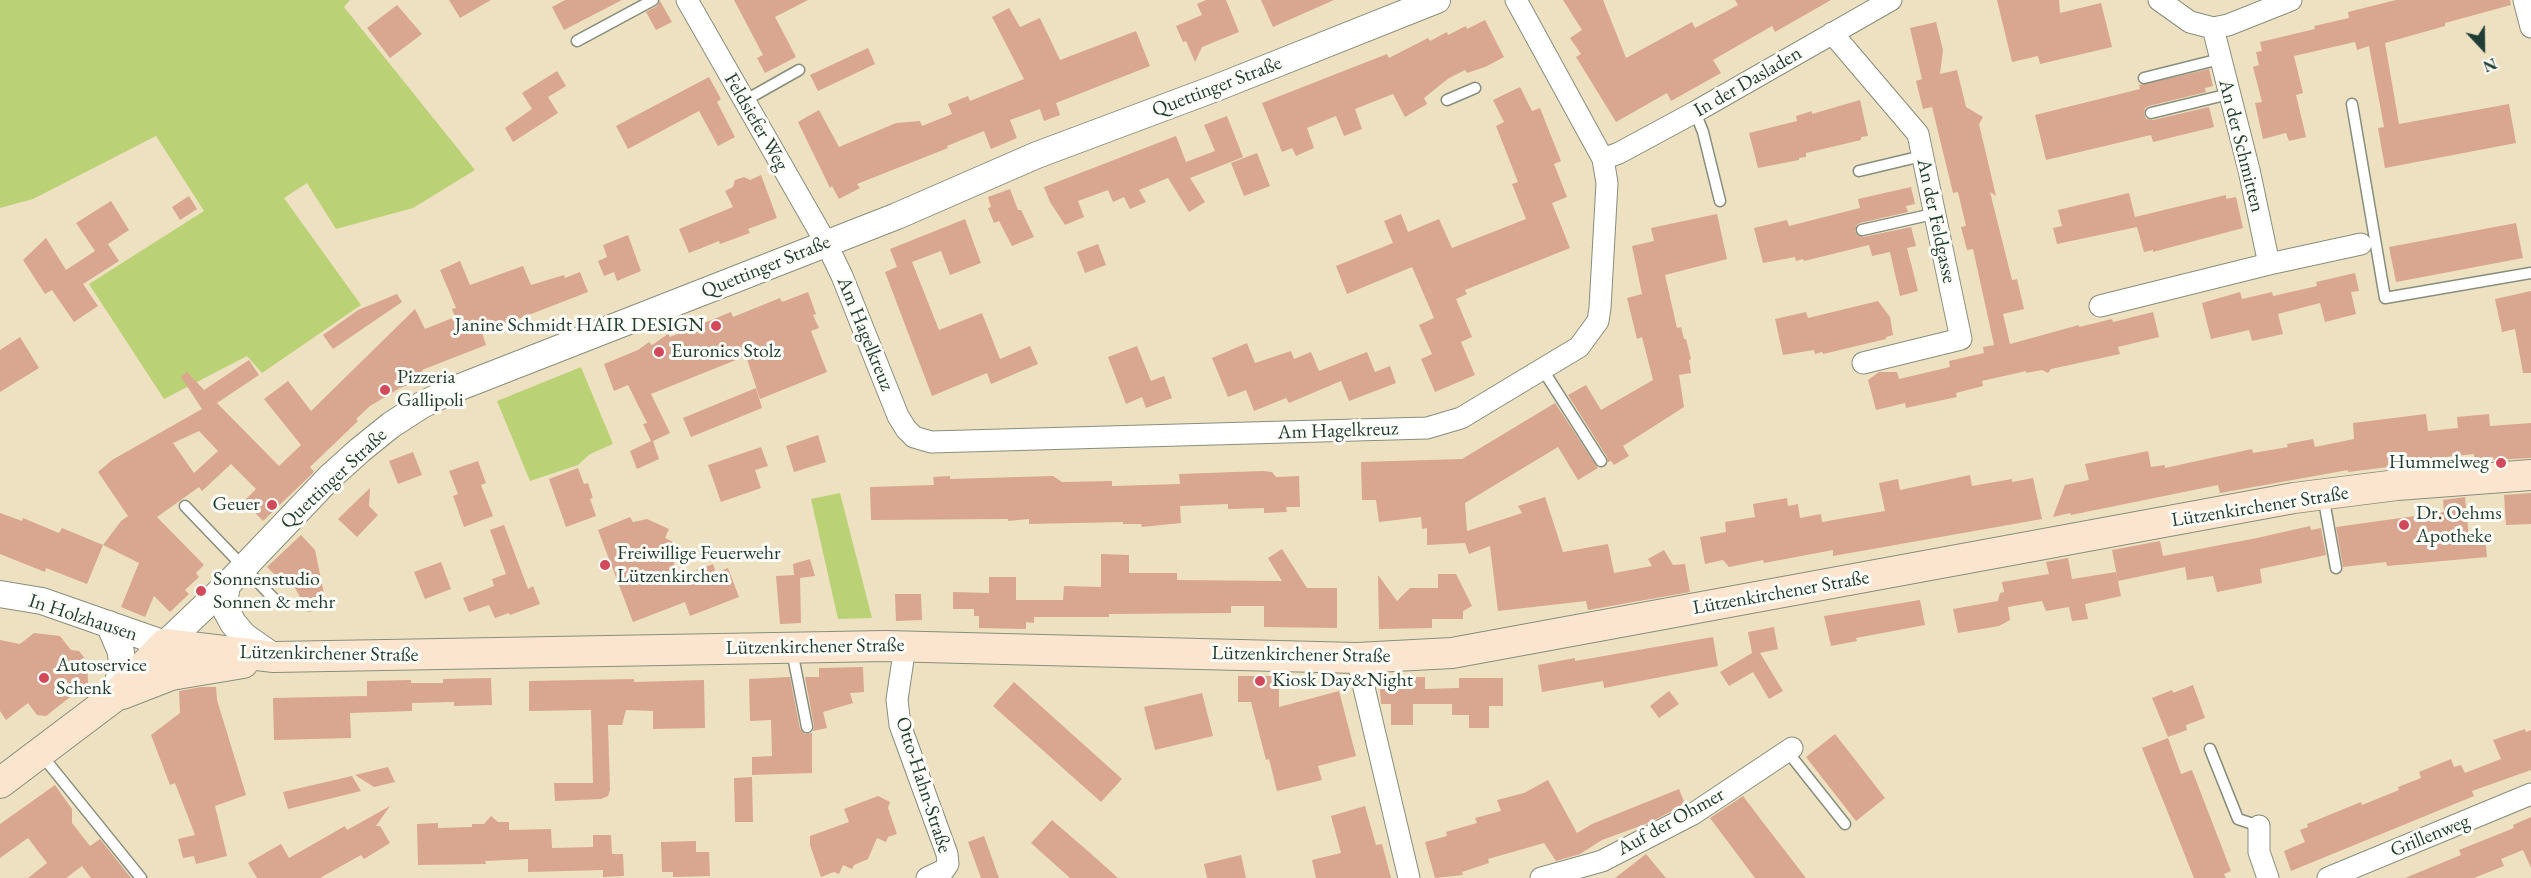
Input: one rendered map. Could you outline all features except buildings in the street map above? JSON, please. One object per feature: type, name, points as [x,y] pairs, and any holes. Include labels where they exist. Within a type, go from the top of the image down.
[{"type":"main road","name":"Lützenkirchener Straße","points":[[165,644],[274,657],[905,646],[1357,658],[1452,652],[2294,498],[2397,485],[2531,475]]},
{"type":"main road","points":[[0,783],[114,697],[165,644]]},
{"type":"main road","points":[[114,697],[171,675],[274,657]]},
{"type":"street","name":"Feldsiefer Weg","points":[[687,0],[826,243]]},
{"type":"street","name":"Quettinger Straße","points":[[165,644],[338,470],[391,425],[422,405],[450,391],[897,216],[1037,155],[1216,88],[1437,0]]},
{"type":"street","name":"Am Hagelkreuz","points":[[826,243],[842,276],[898,416],[914,437],[931,442],[1427,428],[1461,418],[1579,347],[1598,321],[1600,308],[1607,183],[1603,159],[1516,0]]},
{"type":"street","name":"In der Dasladen","points":[[1603,159],[1619,153],[1695,112],[1890,0]]},
{"type":"street","points":[[2158,0],[2190,22],[2213,28],[2244,19],[2291,0]]},
{"type":"street","points":[[2524,0],[2531,27]]},
{"type":"street","name":"An der Schmitten","points":[[2213,28],[2269,264]]},
{"type":"street","name":"An der Feldgasse","points":[[1832,33],[1918,134],[1961,339],[1863,363]]},
{"type":"street","points":[[2100,306],[2269,264],[2361,244]]},
{"type":"street","points":[[235,576],[225,597],[226,610],[244,636],[274,657]]},
{"type":"street","name":"In Holzhausen","points":[[0,594],[42,601],[165,644]]},
{"type":"street","points":[[109,624],[122,652],[122,667],[114,697]]},
{"type":"street","name":"Otto-Hahn-Straße","points":[[905,646],[897,700],[900,725],[944,843],[951,871],[944,870],[927,878]]},
{"type":"street","points":[[1357,658],[1409,878]]},
{"type":"street","name":"Auf der Ohmer","points":[[1541,878],[1602,861],[1693,814],[1789,750]]},
{"type":"street","name":"Grillenweg","points":[[2328,878],[2531,794]]},
{"type":"street","points":[[2259,826],[2259,852],[2268,878]]},
{"type":"lane","points":[[577,41],[653,0]]},
{"type":"lane","points":[[2144,78],[2220,59]]},
{"type":"lane","points":[[744,101],[799,70]]},
{"type":"lane","points":[[1447,100],[1475,88]]},
{"type":"lane","points":[[2151,113],[2229,94]]},
{"type":"lane","points":[[2352,104],[2385,298],[2531,273]]},
{"type":"lane","points":[[1695,112],[1703,132],[1720,201]]},
{"type":"lane","points":[[1859,171],[1922,156]]},
{"type":"lane","points":[[1862,230],[1933,214]]},
{"type":"lane","points":[[1543,370],[1601,461]]},
{"type":"lane","points":[[2323,495],[2336,568]]},
{"type":"lane","points":[[185,506],[235,576],[278,603]]},
{"type":"lane","points":[[791,647],[807,727]]},
{"type":"lane","points":[[2210,749],[2238,819],[2259,826]]},
{"type":"lane","points":[[1789,750],[1845,824]]},
{"type":"lane","points":[[40,753],[141,878]]},
{"type":"green space","points":[[0,0],[350,0],[344,7],[475,170],[413,208],[336,229],[307,183],[284,198],[361,305],[262,373],[247,356],[164,399],[89,284],[204,211],[156,136],[33,199],[0,208]]},
{"type":"green space","points":[[581,367],[613,444],[590,454],[578,465],[530,481],[497,401]]},
{"type":"green space","points":[[840,493],[872,618],[838,619],[811,499]]},
{"type":"place","name":"Janine Schmidt HAIR DESIGN","points":[[716,326]]},
{"type":"place","name":"Euronics Stolz","points":[[659,352]]},
{"type":"place","name":"Pizzeria Gallipoli","points":[[385,390]]},
{"type":"place","name":"Hummelweg","points":[[2501,463]]},
{"type":"place","name":"Geuer","points":[[272,505]]},
{"type":"place","name":"Dr. Oehms Apotheke","points":[[2404,525]]},
{"type":"place","name":"Freiwillige Feuerwehr Lützenkirchen","points":[[605,565]]},
{"type":"place","name":"Sonnenstudio Sonnen & mehr","points":[[201,591]]},
{"type":"place","name":"Autoservice Schenk","points":[[44,678]]},
{"type":"place","name":"Kiosk Day&Night","points":[[1260,681]]}]
